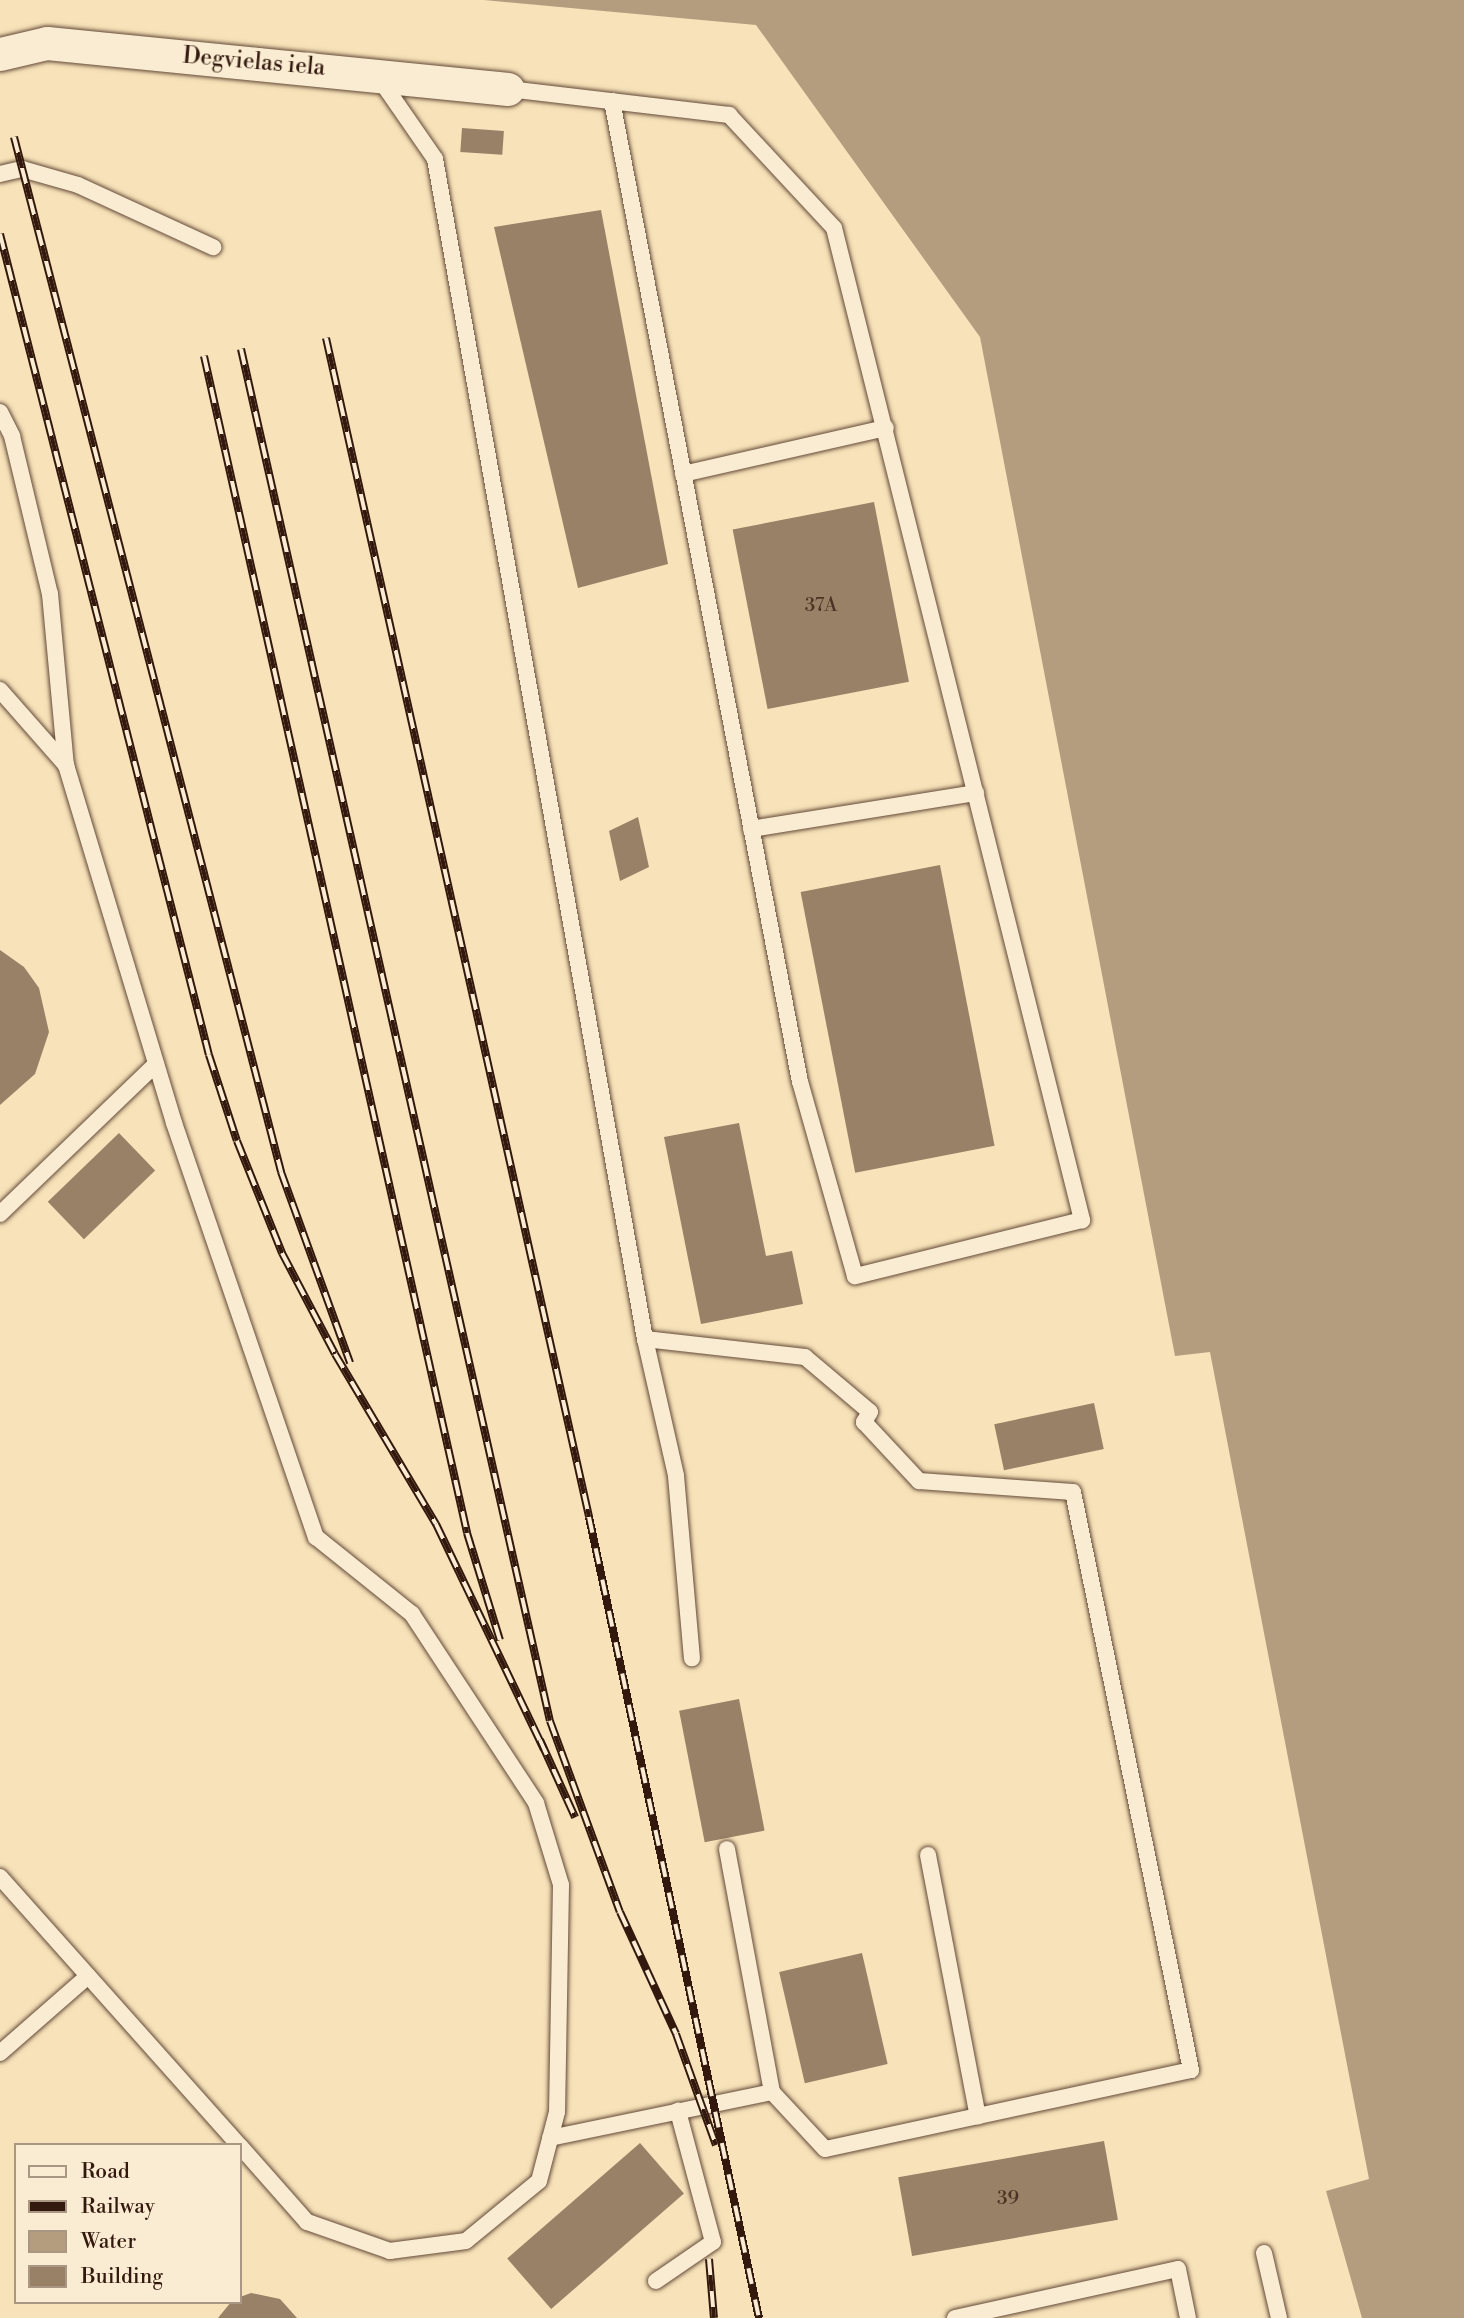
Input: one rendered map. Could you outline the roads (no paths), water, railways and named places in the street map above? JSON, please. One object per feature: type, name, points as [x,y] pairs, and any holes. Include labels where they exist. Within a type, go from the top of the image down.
[{"type":"street","name":"Degvielas iela","points":[[0,54],[47,43],[376,73],[508,89]]},
{"type":"lane","points":[[376,73],[435,159],[645,1339],[676,1476],[692,1658]]},
{"type":"lane","points":[[508,89],[612,101],[729,115],[834,228],[1082,1220],[855,1276],[800,1082],[612,101]]},
{"type":"lane","points":[[0,174],[22,169],[78,185],[213,247]]},
{"type":"lane","points":[[0,412],[12,436],[50,594],[66,765],[156,1064],[316,1537],[412,1614],[536,1802],[561,1885],[557,2112],[540,2181],[466,2241],[390,2251],[307,2222],[242,2148]]},
{"type":"lane","points":[[683,474],[886,428]]},
{"type":"lane","points":[[0,690],[66,765]]},
{"type":"lane","points":[[751,829],[976,793]]},
{"type":"lane","points":[[0,1214],[156,1064]]},
{"type":"lane","points":[[645,1339],[805,1357],[870,1412],[864,1422],[919,1481],[1073,1492],[1191,2070],[825,2149],[772,2092],[727,1849]]},
{"type":"lane","points":[[928,1856],[978,2116]]},
{"type":"lane","points":[[0,1877],[237,2143]]},
{"type":"lane","points":[[0,2053],[88,1976]]},
{"type":"lane","points":[[550,2138],[772,2092]]},
{"type":"lane","points":[[656,2281],[713,2242],[678,2112]]},
{"type":"lane","points":[[1264,2253],[1279,2318]]},
{"type":"lane","points":[[954,2318],[1178,2269],[1188,2318]]},
{"type":"water","points":[[484,0],[1464,0],[1464,2318],[1362,2318],[1326,2191],[1369,2179],[1210,1352],[1175,1356],[980,337],[756,25]]},
{"type":"railway","points":[[14,137],[281,1172],[350,1363]]},
{"type":"railway","points":[[0,234],[209,1055],[237,1141],[282,1253],[335,1354],[436,1524],[544,1749]]},
{"type":"railway","points":[[326,338],[589,1517],[759,2318]]},
{"type":"railway","points":[[241,349],[550,1721],[620,1912],[676,2034],[716,2145]]},
{"type":"railway","points":[[204,356],[467,1533],[500,1640]]},
{"type":"railway","points":[[540,1740],[575,1817]]},
{"type":"railway","points":[[709,2259],[714,2318]]}]
